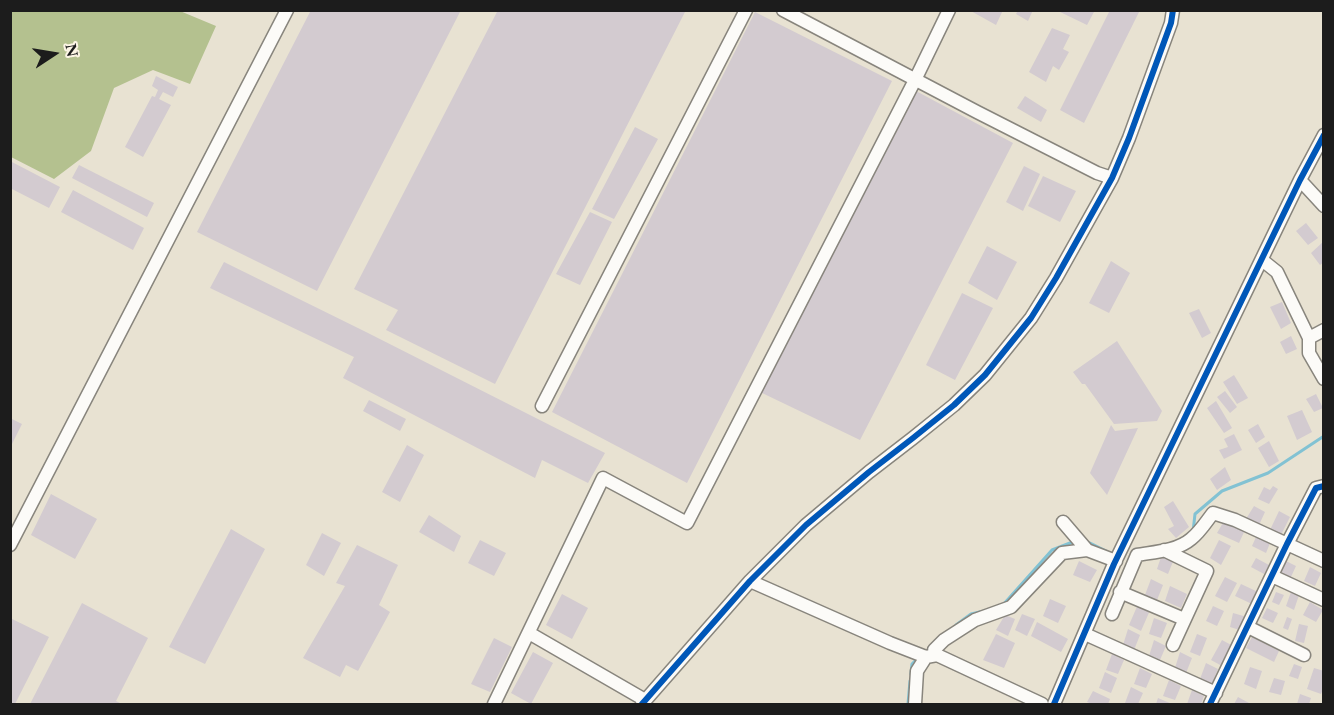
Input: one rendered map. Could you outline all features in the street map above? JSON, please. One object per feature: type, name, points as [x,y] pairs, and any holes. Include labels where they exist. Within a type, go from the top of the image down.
[{"type":"street","points":[[10,545],[287,10]]},
{"type":"street","points":[[542,406],[746,10]]},
{"type":"street","points":[[783,10],[1097,173],[1112,178]]},
{"type":"street","points":[[494,705],[603,478],[687,523],[949,10]]},
{"type":"street","points":[[529,633],[644,702],[750,581],[806,525],[954,405],[985,375],[1031,318],[1112,178],[1129,138],[1173,10]]},
{"type":"street","points":[[1054,705],[1116,561],[1300,180],[1317,158],[1323,135]]},
{"type":"street","points":[[1300,180],[1323,206]]},
{"type":"street","points":[[1262,260],[1277,272],[1309,338],[1309,353],[1323,379]]},
{"type":"street","points":[[1309,338],[1323,330]]},
{"type":"street","points":[[1084,633],[1213,699],[1287,544],[1316,488],[1323,486]]},
{"type":"street","points":[[1112,614],[1137,555],[1183,544],[1191,539],[1213,513],[1235,520],[1323,561]]},
{"type":"street","points":[[1063,522],[1087,549],[1116,561]]},
{"type":"street","points":[[915,705],[917,671],[925,655],[975,620],[1011,607],[1062,553],[1087,549]]},
{"type":"street","points":[[1164,550],[1207,571],[1173,645]]},
{"type":"street","points":[[1272,576],[1323,600]]},
{"type":"street","points":[[750,581],[890,644],[925,655],[937,655],[1042,705]]},
{"type":"street","points":[[1120,592],[1184,619]]},
{"type":"street","points":[[1248,627],[1304,655]]},
{"type":"green space","points":[[10,11],[180,11],[216,26],[190,84],[153,70],[114,88],[91,151],[54,179],[11,157]]},
{"type":"building","points":[[311,10],[461,10],[317,291],[197,232]]},
{"type":"building","points":[[498,10],[686,10],[495,384],[386,330],[398,310],[354,289]]},
{"type":"building","points":[[969,10],[1003,10],[996,25]]},
{"type":"building","points":[[1018,10],[1033,10],[1028,21],[1016,14]]},
{"type":"building","points":[[1056,10],[1095,10],[1087,25]]},
{"type":"building","points":[[1110,10],[1140,10],[1084,123],[1060,110]]},
{"type":"building","points":[[755,12],[892,81],[687,483],[552,412]]},
{"type":"building","points":[[1052,28],[1070,35],[1063,49],[1069,52],[1059,70],[1053,66],[1046,82],[1029,72]]},
{"type":"building","points":[[156,76],[178,87],[173,97],[163,92],[159,99],[171,105],[143,157],[125,147],[152,96],[155,97],[158,90],[152,86]]},
{"type":"building","points":[[916,91],[1013,143],[860,440],[760,392]]},
{"type":"building","points":[[1025,96],[1047,110],[1041,122],[1017,108]]},
{"type":"building","points":[[635,127],[658,139],[614,219],[592,209]]},
{"type":"building","points":[[10,161],[60,187],[49,208],[10,188]]},
{"type":"building","points":[[79,165],[154,203],[147,217],[72,178]]},
{"type":"building","points":[[1024,166],[1040,174],[1023,211],[1006,202]]},
{"type":"building","points":[[1043,176],[1076,191],[1060,222],[1028,206]]},
{"type":"building","points":[[73,190],[144,228],[133,250],[61,212]]},
{"type":"building","points":[[590,212],[612,222],[580,285],[556,274]]},
{"type":"building","points":[[1306,223],[1318,238],[1308,245],[1296,231]]},
{"type":"building","points":[[1324,241],[1324,262],[1320,265],[1311,253]]},
{"type":"building","points":[[987,246],[1017,262],[997,300],[968,283]]},
{"type":"building","points":[[1111,261],[1130,273],[1109,313],[1089,303]]},
{"type":"building","points":[[224,262],[605,453],[588,483],[542,460],[535,478],[343,378],[354,357],[210,288]]},
{"type":"building","points":[[962,293],[993,308],[955,380],[926,365]]},
{"type":"building","points":[[1282,302],[1291,323],[1281,329],[1270,307]]},
{"type":"building","points":[[1199,309],[1211,333],[1202,338],[1189,313]]},
{"type":"building","points":[[1291,336],[1297,349],[1286,354],[1280,342]]},
{"type":"building","points":[[1117,341],[1162,411],[1157,421],[1114,424],[1085,384],[1082,384],[1073,372]]},
{"type":"building","points":[[1234,375],[1248,398],[1237,404],[1223,382]]},
{"type":"building","points":[[1225,391],[1237,407],[1230,413],[1217,397]]},
{"type":"building","points":[[1316,394],[1323,408],[1314,412],[1306,399]]},
{"type":"building","points":[[369,400],[406,419],[400,431],[363,411]]},
{"type":"building","points":[[1216,401],[1232,428],[1224,433],[1207,408]]},
{"type":"building","points":[[1302,410],[1312,432],[1297,440],[1287,416]]},
{"type":"building","points":[[10,418],[22,424],[10,448]]},
{"type":"building","points":[[1258,424],[1265,437],[1256,443],[1248,430]]},
{"type":"building","points":[[1111,425],[1115,431],[1138,428],[1107,495],[1090,473]]},
{"type":"building","points":[[1234,434],[1242,450],[1224,459],[1219,450],[1228,447],[1224,439]]},
{"type":"building","points":[[1269,441],[1279,461],[1269,467],[1258,448]]},
{"type":"building","points":[[407,445],[424,455],[400,502],[382,492]]},
{"type":"building","points":[[1225,467],[1231,480],[1217,490],[1210,479]]},
{"type":"building","points":[[1273,486],[1278,489],[1269,504],[1258,499],[1264,487],[1270,490]]},
{"type":"building","points":[[51,494],[97,519],[75,559],[31,535]]},
{"type":"building","points":[[1173,501],[1189,527],[1176,538],[1168,529],[1174,526],[1164,507]]},
{"type":"building","points":[[1254,506],[1265,512],[1259,525],[1246,519]]},
{"type":"building","points":[[1279,511],[1290,517],[1281,535],[1270,530]]},
{"type":"building","points":[[429,515],[461,536],[454,552],[419,532]]},
{"type":"building","points":[[1224,521],[1245,530],[1239,543],[1217,533]]},
{"type":"building","points":[[231,529],[265,549],[205,664],[169,647]]},
{"type":"building","points":[[322,533],[341,543],[324,576],[306,565]]},
{"type":"building","points":[[1256,537],[1270,543],[1266,553],[1252,546]]},
{"type":"building","points":[[480,540],[506,553],[494,576],[468,563]]},
{"type":"building","points":[[1219,540],[1231,546],[1221,565],[1210,558]]},
{"type":"building","points":[[357,545],[398,565],[379,605],[390,612],[358,671],[346,665],[340,677],[303,658],[345,586],[336,583]]},
{"type":"building","points":[[1162,554],[1174,559],[1168,574],[1157,569]]},
{"type":"building","points":[[1256,558],[1269,565],[1264,574],[1251,567]]},
{"type":"building","points":[[1284,560],[1296,566],[1290,579],[1278,573]]},
{"type":"building","points":[[1079,561],[1097,570],[1090,582],[1073,575]]},
{"type":"building","points":[[1310,567],[1321,573],[1315,586],[1304,581]]},
{"type":"building","points":[[1225,577],[1237,583],[1227,602],[1215,596]]},
{"type":"building","points":[[1151,579],[1163,585],[1157,600],[1145,595]]},
{"type":"building","points":[[1241,584],[1258,592],[1252,604],[1235,596]]},
{"type":"building","points":[[1170,586],[1187,594],[1181,608],[1165,601]]},
{"type":"building","points":[[1276,592],[1284,595],[1279,605],[1272,602]]},
{"type":"building","points":[[1291,592],[1299,595],[1294,610],[1286,606]]},
{"type":"building","points":[[562,594],[588,608],[572,639],[546,625]]},
{"type":"building","points":[[1050,599],[1066,606],[1058,623],[1043,616]]},
{"type":"building","points":[[1139,602],[1151,608],[1141,631],[1129,625]]},
{"type":"building","points":[[1310,602],[1323,610],[1316,622],[1303,615]]},
{"type":"building","points":[[82,603],[148,638],[116,701],[122,704],[30,704]]},
{"type":"building","points":[[1213,606],[1224,611],[1217,626],[1206,621]]},
{"type":"building","points":[[1267,608],[1278,613],[1273,623],[1262,618]]},
{"type":"building","points":[[1233,613],[1247,617],[1243,631],[1230,627]]},
{"type":"building","points":[[1022,614],[1035,619],[1027,636],[1015,630]]},
{"type":"building","points":[[1005,615],[1015,619],[1008,636],[996,630]]},
{"type":"building","points":[[1287,617],[1292,619],[1288,630],[1283,628]]},
{"type":"building","points":[[10,618],[49,637],[15,704],[10,704]]},
{"type":"building","points":[[1154,618],[1167,623],[1161,638],[1149,634]]},
{"type":"building","points":[[1037,622],[1068,639],[1061,652],[1031,636]]},
{"type":"building","points":[[1299,624],[1308,626],[1304,643],[1295,641]]},
{"type":"building","points":[[1128,629],[1140,635],[1134,650],[1123,645]]},
{"type":"building","points":[[996,634],[1015,643],[1004,668],[983,660]]},
{"type":"building","points":[[1197,634],[1207,638],[1200,656],[1190,652]]},
{"type":"building","points":[[1252,637],[1279,651],[1274,662],[1246,648]]},
{"type":"building","points":[[494,638],[512,647],[490,692],[471,684]]},
{"type":"building","points":[[1154,640],[1166,646],[1160,660],[1149,656]]},
{"type":"building","points":[[1222,640],[1233,646],[1222,666],[1211,660]]},
{"type":"building","points":[[533,652],[553,663],[531,704],[511,693]]},
{"type":"building","points":[[1180,652],[1192,658],[1186,673],[1175,668]]},
{"type":"building","points":[[1112,654],[1124,660],[1118,674],[1106,670]]},
{"type":"building","points":[[1206,663],[1218,669],[1212,684],[1200,679]]},
{"type":"building","points":[[1294,664],[1302,667],[1298,679],[1289,676]]},
{"type":"building","points":[[1250,667],[1262,671],[1256,689],[1244,684]]},
{"type":"building","points":[[1140,668],[1152,674],[1146,688],[1134,684]]},
{"type":"building","points":[[1314,668],[1324,671],[1324,687],[1321,694],[1307,689]]},
{"type":"building","points":[[1105,672],[1117,678],[1111,693],[1099,688]]},
{"type":"building","points":[[1274,678],[1285,681],[1281,695],[1269,692]]},
{"type":"building","points":[[1169,680],[1181,686],[1175,700],[1163,696]]},
{"type":"building","points":[[1131,687],[1143,693],[1138,704],[1125,703]]},
{"type":"building","points":[[1192,690],[1204,696],[1201,704],[1187,704]]},
{"type":"building","points":[[1093,691],[1110,699],[1108,704],[1087,702]]},
{"type":"building","points":[[1300,694],[1311,698],[1309,704],[1297,704]]},
{"type":"building","points":[[1238,697],[1249,703],[1234,704]]},
{"type":"building","points":[[1158,698],[1172,704],[1156,704]]},
{"type":"waterway","points":[[1193,532],[1195,514],[1222,491],[1268,473],[1324,436]]},
{"type":"waterway","points":[[1002,606],[1052,550],[1070,543],[1077,543]]},
{"type":"waterway","points":[[1087,543],[1106,551]]},
{"type":"waterway","points":[[956,625],[971,614],[984,611]]},
{"type":"waterway","points":[[911,674],[912,664],[919,657]]},
{"type":"waterway","points":[[908,704],[910,681]]},
{"type":"cycle path","points":[[642,704],[750,581],[806,525],[954,405],[985,375],[1031,318],[1112,178],[1171,23],[1173,10]]},
{"type":"cycle path","points":[[1054,704],[1114,564],[1324,135]]},
{"type":"cycle path","points":[[1210,704],[1316,488],[1324,486]]}]
